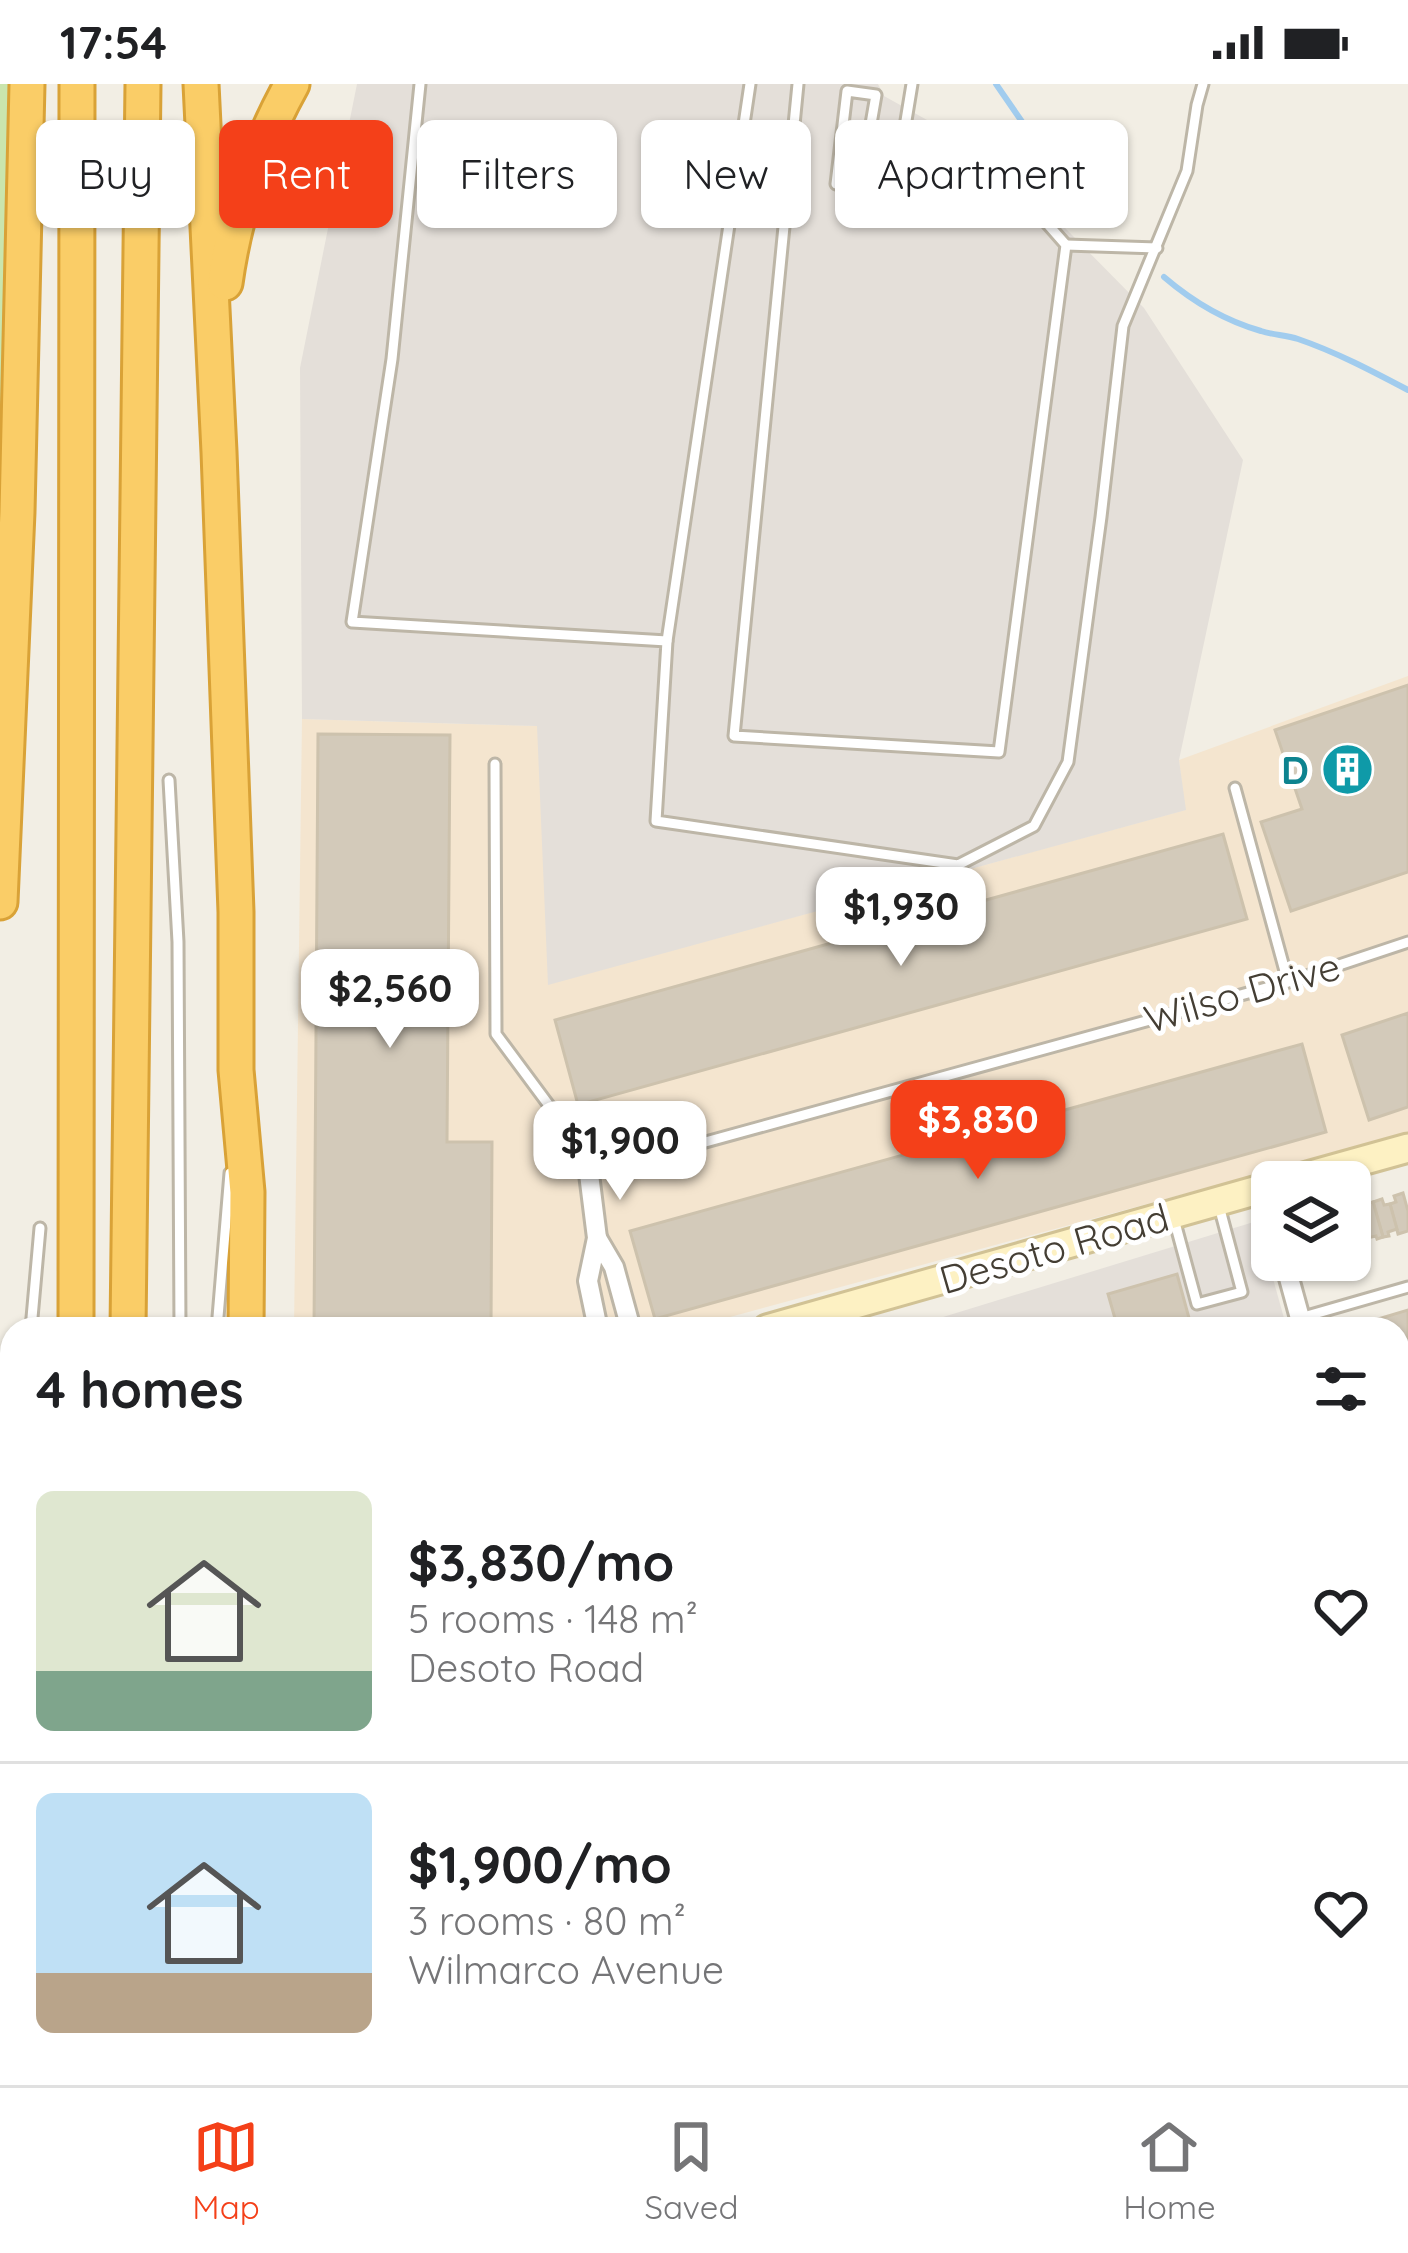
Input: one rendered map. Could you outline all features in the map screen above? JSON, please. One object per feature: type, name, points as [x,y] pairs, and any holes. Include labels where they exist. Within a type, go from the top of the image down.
[{"type":"highway","points":[[0,902],[17,512],[27,84]]},
{"type":"highway","points":[[76,1317],[77,84]]},
{"type":"highway","points":[[128,1317],[143,84]]},
{"type":"highway","points":[[201,84],[236,912],[236,1070],[248,1192],[246,1317]]},
{"type":"highway","points":[[219,452],[223,298],[230,244],[260,149],[292,84]]},
{"type":"street","name":"Desoto Road","points":[[1361,1161],[1408,1148]]},
{"type":"street","points":[[589,1174],[597,1238],[588,1281],[596,1317]]},
{"type":"street","name":"Desoto Road","points":[[840,1317],[1251,1192]]},
{"type":"street","points":[[597,1238],[614,1267],[628,1317]]},
{"type":"street","points":[[1290,1281],[1300,1317]]},
{"type":"lane","points":[[420,84],[392,359],[352,622],[667,641]]},
{"type":"lane","points":[[750,84],[667,641],[656,820],[958,865],[1034,826],[1068,762],[1123,326],[1187,171],[1203,84]]},
{"type":"lane","points":[[798,84],[734,736],[999,752],[1066,245]]},
{"type":"lane","points":[[906,120],[911,84]]},
{"type":"lane","points":[[844,120],[847,92],[876,95],[872,120]]},
{"type":"lane","points":[[1051,228],[1066,245],[1157,248]]},
{"type":"lane","points":[[495,764],[496,1034],[565,1127],[589,1174]]},
{"type":"lane","points":[[170,780],[178,942],[180,1317]]},
{"type":"lane","points":[[1235,788],[1288,982]]},
{"type":"lane","name":"Wilso Drive","points":[[589,1174],[1288,982],[1408,942]]},
{"type":"lane","points":[[219,1317],[236,1070]]},
{"type":"lane","points":[[1173,1214],[1197,1304],[1242,1292],[1218,1202]]},
{"type":"lane","points":[[32,1317],[40,1228]]},
{"type":"lane","points":[[1320,1317],[1408,1287]]},
{"type":"shaded area","points":[[357,84],[878,84],[884,96],[927,120],[835,120],[835,228],[1065,228],[1144,308],[1243,460],[1179,760],[1186,810],[548,985],[537,726],[302,719],[300,368],[328,228],[393,228],[393,120],[350,120]]},
{"type":"shaded area","points":[[1408,676],[1408,1133],[1305,1161],[1251,1161],[1251,1176],[730,1317],[294,1317],[302,719],[538,726],[549,984],[1185,810],[1179,760]]},
{"type":"shaded area","points":[[1251,1223],[1251,1281],[1274,1281],[1284,1317],[943,1317]]},
{"type":"green space","points":[[0,84],[14,84],[3,431],[0,422]]},
{"type":"building","name":"D","points":[[1408,685],[1408,872],[1291,911],[1261,822],[1302,809],[1275,730]]},
{"type":"building","points":[[318,734],[450,735],[447,1142],[492,1142],[491,1317],[314,1317]]},
{"type":"building","points":[[1223,834],[1247,919],[578,1105],[555,1020]]},
{"type":"building","points":[[1408,1013],[1408,1107],[1369,1120],[1342,1035]]},
{"type":"building","points":[[1302,1044],[1326,1132],[662,1317],[654,1317],[630,1231]]},
{"type":"building","points":[[1403,1193],[1408,1231],[1398,1234],[1390,1204]]},
{"type":"building","points":[[1382,1199],[1384,1205],[1390,1204],[1397,1229],[1383,1237],[1373,1202]]},
{"type":"building","points":[[1371,1202],[1383,1237],[1377,1239],[1371,1237]]},
{"type":"building","points":[[1177,1274],[1189,1317],[1115,1317],[1108,1294]]},
{"type":"waterway","points":[[996,84],[1021,120]]},
{"type":"waterway","points":[[1164,277],[1222,316],[1312,344],[1408,390]]},
{"type":"place","name":"D","points":[[1348,769]]}]
